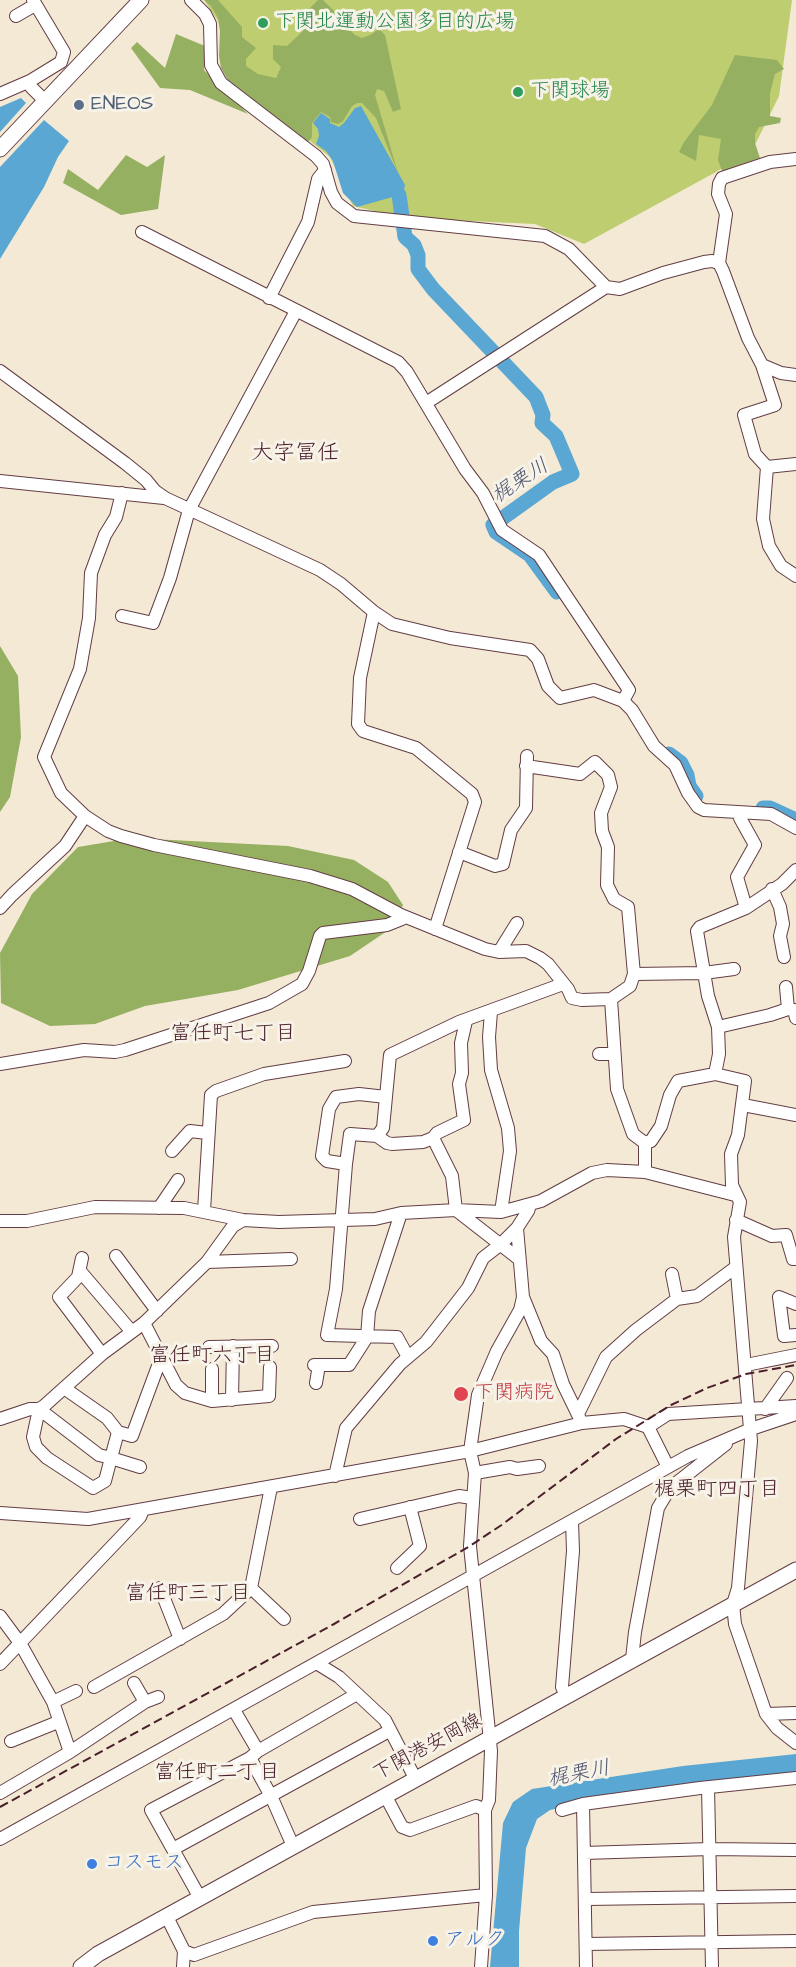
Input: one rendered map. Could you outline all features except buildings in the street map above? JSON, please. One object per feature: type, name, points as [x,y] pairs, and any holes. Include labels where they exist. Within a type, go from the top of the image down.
[{"type":"main road","points":[[0,149],[141,0]]},
{"type":"main road","name":"下関港安岡線","points":[[81,1967],[98,1954],[796,1570]]},
{"type":"street","points":[[191,0],[206,14],[210,24],[211,64],[221,83],[316,156],[325,170],[331,192],[337,202],[354,216],[545,236],[569,249],[606,287],[620,289],[663,273],[704,262],[718,263]]},
{"type":"street","points":[[0,94],[30,81],[61,62],[64,52],[34,2],[16,17]]},
{"type":"street","points":[[30,81],[31,87],[45,100]]},
{"type":"street","points":[[796,159],[770,162],[722,178],[718,194],[726,214],[718,263],[727,280],[748,338],[762,365],[775,405],[744,415],[755,454],[767,467],[763,519],[769,546],[781,566],[796,576]]},
{"type":"street","points":[[269,298],[308,222],[318,179],[325,170]]},
{"type":"street","points":[[142,231],[398,362],[407,372],[465,469],[483,493],[502,530],[539,555],[623,680],[629,690],[622,700]]},
{"type":"street","points":[[426,403],[606,287]]},
{"type":"street","points":[[123,615],[153,623],[170,578],[189,510],[296,311]]},
{"type":"street","points":[[762,365],[781,373],[796,375]]},
{"type":"street","points":[[0,371],[125,463],[165,498],[320,570],[341,584],[374,612],[402,628],[530,650],[538,659],[548,687],[560,698],[594,690],[622,700],[632,710],[654,746],[675,765],[688,793],[698,807],[704,810],[771,814],[796,828]]},
{"type":"street","points":[[767,467],[796,464]]},
{"type":"street","points":[[0,481],[165,498]]},
{"type":"street","points":[[122,493],[116,517],[105,535],[92,573],[89,618],[80,669],[44,757],[61,793],[85,816],[108,831],[121,836],[154,845],[310,876],[352,889],[401,915],[485,949],[499,952],[526,951],[549,964],[572,998],[612,999],[630,986],[634,974],[628,907],[614,899],[607,885],[608,847],[602,831],[602,813],[610,787],[608,775],[595,762],[580,774],[526,761],[526,808],[511,830],[503,864],[495,866],[459,852]]},
{"type":"street","points":[[374,612],[360,678],[358,724],[363,731],[416,748],[472,794],[475,802],[435,928]]},
{"type":"street","points":[[740,813],[740,818],[755,845],[737,877],[746,908]]},
{"type":"street","points":[[0,909],[65,846],[85,816]]},
{"type":"street","points":[[715,1074],[719,1054],[718,1027],[708,996],[697,931],[700,927],[746,908],[782,884],[796,870]]},
{"type":"street","points":[[772,889],[780,907],[783,924],[780,936],[784,957]]},
{"type":"street","points":[[0,1064],[84,1050],[115,1052],[125,1050],[270,1003],[302,984],[323,933],[387,925],[402,919],[401,915]]},
{"type":"street","points":[[499,952],[517,922]]},
{"type":"street","points":[[634,974],[704,973],[734,969]]},
{"type":"street","points":[[377,1136],[383,1128],[390,1055],[499,1007],[563,984]]},
{"type":"street","points":[[718,1027],[770,1015],[792,1013],[786,987]]},
{"type":"street","points":[[612,999],[617,1089],[633,1134],[645,1143]]},
{"type":"street","points":[[491,1012],[489,1037],[491,1070],[508,1128],[510,1151],[501,1212]]},
{"type":"street","points":[[408,1357],[397,1338],[327,1335],[336,1289],[350,1134],[377,1136],[392,1144],[423,1142],[464,1120],[459,1084],[462,1072],[461,1044],[466,1021]]},
{"type":"street","points":[[599,1053],[614,1054]]},
{"type":"street","points":[[204,1211],[211,1095],[216,1091],[264,1074],[345,1061]]},
{"type":"street","points":[[645,1143],[651,1141],[661,1126],[670,1095],[678,1081],[715,1074],[746,1081],[738,1135],[731,1154],[732,1185],[740,1202],[734,1237],[751,1429],[738,1588],[733,1604],[735,1624],[766,1714],[777,1728],[796,1743]]},
{"type":"street","points":[[346,1164],[327,1161],[322,1156],[329,1109],[336,1097],[359,1094],[386,1097]]},
{"type":"street","points":[[743,1105],[796,1114]]},
{"type":"street","points":[[172,1151],[190,1131],[207,1133]]},
{"type":"street","points":[[433,1138],[452,1176],[456,1210],[519,1259]]},
{"type":"street","points":[[645,1143],[645,1172]]},
{"type":"street","points":[[0,1221],[27,1221],[95,1207],[184,1208],[243,1220],[279,1222],[375,1219],[401,1213],[456,1210],[501,1212],[541,1201],[592,1173],[607,1170],[645,1172],[735,1195]]},
{"type":"street","points":[[159,1208],[178,1180]]},
{"type":"street","points":[[335,1476],[346,1428],[408,1357],[426,1342],[468,1288],[483,1258],[517,1228],[530,1204]]},
{"type":"street","points":[[316,1383],[316,1365],[349,1365],[367,1337],[369,1311],[401,1213]]},
{"type":"street","points":[[118,1432],[105,1481],[93,1488],[46,1458],[36,1447],[33,1437],[39,1409],[102,1354],[157,1311],[207,1262],[232,1226],[243,1220]]},
{"type":"street","points":[[736,1220],[772,1236],[786,1235],[793,1259],[796,1259]]},
{"type":"street","points":[[517,1228],[523,1297],[541,1341],[553,1354],[563,1384],[580,1419]]},
{"type":"street","points":[[116,1256],[157,1311]]},
{"type":"street","points":[[207,1262],[291,1259]]},
{"type":"street","points":[[102,1354],[59,1297],[70,1288],[81,1264],[132,1332]]},
{"type":"street","points":[[580,1419],[606,1357],[636,1330],[677,1299],[697,1296],[736,1267]]},
{"type":"street","points":[[672,1274],[677,1299]]},
{"type":"street","points":[[481,1967],[491,1751],[472,1578],[470,1546],[475,1473],[470,1451],[478,1395],[497,1351],[520,1310],[523,1297]]},
{"type":"street","points":[[796,1304],[779,1297],[784,1336],[796,1335]]},
{"type":"street","points":[[635,1315],[636,1330]]},
{"type":"street","points":[[144,1323],[176,1385],[185,1393],[212,1401],[268,1396],[270,1367]]},
{"type":"street","points":[[232,1400],[233,1346]]},
{"type":"street","points":[[209,1347],[272,1346]]},
{"type":"street","points":[[746,1365],[796,1355]]},
{"type":"street","points":[[64,1388],[107,1418],[118,1432],[132,1436],[161,1358]]},
{"type":"street","points":[[212,1369],[212,1401]]},
{"type":"street","points":[[765,1409],[787,1378]]},
{"type":"street","points":[[648,1427],[668,1414],[796,1406]]},
{"type":"street","points":[[0,1419],[30,1409],[39,1409],[99,1455],[140,1467]]},
{"type":"street","points":[[0,1839],[322,1662],[668,1467],[751,1429],[796,1414]]},
{"type":"street","points":[[0,1513],[88,1519],[470,1451],[580,1419],[624,1419],[648,1427],[668,1467]]},
{"type":"street","points":[[632,1659],[658,1508],[670,1488],[725,1446],[730,1438]]},
{"type":"street","points":[[475,1473],[510,1467],[518,1469],[539,1466]]},
{"type":"street","points":[[97,1683],[223,1614],[251,1588],[271,1487]]},
{"type":"street","points":[[360,1519],[459,1496],[472,1498]]},
{"type":"street","points":[[397,1568],[420,1546],[410,1507]]},
{"type":"street","points":[[2,1658],[20,1643],[140,1517],[143,1510]]},
{"type":"street","points":[[566,1696],[562,1688],[573,1551],[572,1521]]},
{"type":"street","points":[[160,1588],[180,1639]]},
{"type":"street","points":[[251,1588],[284,1619]]},
{"type":"street","points":[[0,1616],[20,1643],[53,1702],[70,1752]]},
{"type":"street","points":[[322,1662],[385,1720],[415,1778]]},
{"type":"street","points":[[134,1683],[145,1702]]},
{"type":"street","points":[[53,1702],[76,1691]]},
{"type":"street","points":[[200,1898],[151,1810],[254,1755],[357,1694]]},
{"type":"street","points":[[0,1793],[70,1752],[145,1702],[158,1697]]},
{"type":"street","points":[[234,1710],[294,1846]]},
{"type":"street","points":[[766,1714],[796,1713]]},
{"type":"street","points":[[11,1741],[58,1722]]},
{"type":"street","points":[[173,1849],[389,1731]]},
{"type":"street","points":[[561,1810],[583,1804],[796,1778]]},
{"type":"street","points":[[708,1788],[712,1967]]},
{"type":"street","points":[[385,1795],[402,1827],[410,1830],[476,1806],[487,1805]]},
{"type":"street","points":[[583,1804],[586,1967]]},
{"type":"street","points":[[584,1853],[710,1849],[796,1850]]},
{"type":"street","points":[[184,1951],[188,1954],[200,1954],[313,1912],[486,1895]]},
{"type":"street","points":[[586,1899],[796,1896]]},
{"type":"street","points":[[167,1917],[184,1951],[183,1967]]},
{"type":"street","points":[[586,1944],[796,1941]]},
{"type":"green space","points":[[204,0],[792,0],[779,96],[753,149],[716,172],[584,244],[535,224],[405,218],[353,206],[330,157],[230,77],[218,21]]},
{"type":"green space","points":[[204,0],[218,0],[242,27],[242,37],[256,48],[246,59],[246,66],[258,74],[276,78],[281,67],[273,59],[273,45],[287,46],[303,31],[304,14],[318,0],[323,0],[339,16],[347,16],[346,26],[355,35],[362,38],[379,29],[385,35],[401,109],[393,112],[384,91],[377,89],[375,95],[398,173],[376,118],[362,103],[352,106],[343,121],[338,124],[331,122],[330,117],[321,112],[312,123],[312,137],[308,142],[228,80],[221,68],[219,56],[218,18],[211,6]]},
{"type":"green space","points":[[176,34],[205,46],[204,70],[248,114],[190,90],[160,88],[131,48],[137,42],[165,68]]},
{"type":"green space","points":[[735,55],[777,60],[784,69],[775,74],[770,93],[770,116],[781,118],[780,123],[759,127],[755,134],[755,143],[760,158],[722,171],[718,160],[721,139],[699,135],[696,161],[679,152],[712,105]]},
{"type":"green space","points":[[126,155],[147,167],[165,155],[158,209],[121,215],[63,183],[68,169],[98,190]]},
{"type":"green space","points":[[0,646],[18,676],[21,737],[10,797],[0,812]]},
{"type":"green space","points":[[132,838],[288,846],[354,860],[388,882],[403,905],[390,929],[350,956],[238,990],[145,1006],[95,1024],[50,1026],[1,1003],[0,953],[32,894],[78,847]]},
{"type":"water","points":[[21,98],[26,103],[0,132],[0,107]]},
{"type":"water","points":[[361,106],[405,185],[403,194],[357,207],[343,193],[333,161],[326,151],[316,144],[319,136],[318,129],[313,123],[321,113],[330,119],[330,123],[339,127],[355,108]]},
{"type":"water","points":[[44,120],[69,141],[0,259],[0,167]]},
{"type":"water","points":[[796,1754],[796,1775],[591,1801],[550,1810],[537,1819],[526,1848],[519,1931],[519,1967],[490,1967],[503,1823],[513,1802],[532,1789],[683,1766]]},
{"type":"waterway","name":"梶栗川","points":[[399,195],[405,237],[414,245],[418,255],[418,269],[433,289],[536,397],[543,415],[542,423],[556,436],[572,474],[553,482],[493,525],[496,532],[530,555],[557,592]]},
{"type":"waterway","name":"梶栗川","points":[[669,754],[681,763],[689,786],[696,796]]},
{"type":"waterway","name":"梶栗川","points":[[763,808],[770,808],[796,820]]},
{"type":"railway","points":[[0,1807],[334,1624],[470,1546],[616,1439],[671,1405],[707,1388],[746,1374],[796,1365]]},
{"type":"place","name":"下関北運動公園多目的広場","points":[[263,23]]},
{"type":"place","name":"下関球場","points":[[518,92]]},
{"type":"place","name":"ENEOS","points":[[79,105]]},
{"type":"place","name":"下関病院","points":[[461,1394]]},
{"type":"place","name":"コスモス","points":[[92,1864]]},
{"type":"place","name":"アルク","points":[[433,1941]]},
{"type":"district","name":"大字冨任","points":[[295,454]]},
{"type":"district","name":"富任町七丁目","points":[[233,1035]]},
{"type":"district","name":"富任町六丁目","points":[[212,1357]]},
{"type":"district","name":"梶栗町四丁目","points":[[717,1491]]},
{"type":"district","name":"富任町三丁目","points":[[188,1595]]},
{"type":"district","name":"富任町二丁目","points":[[217,1774]]}]
